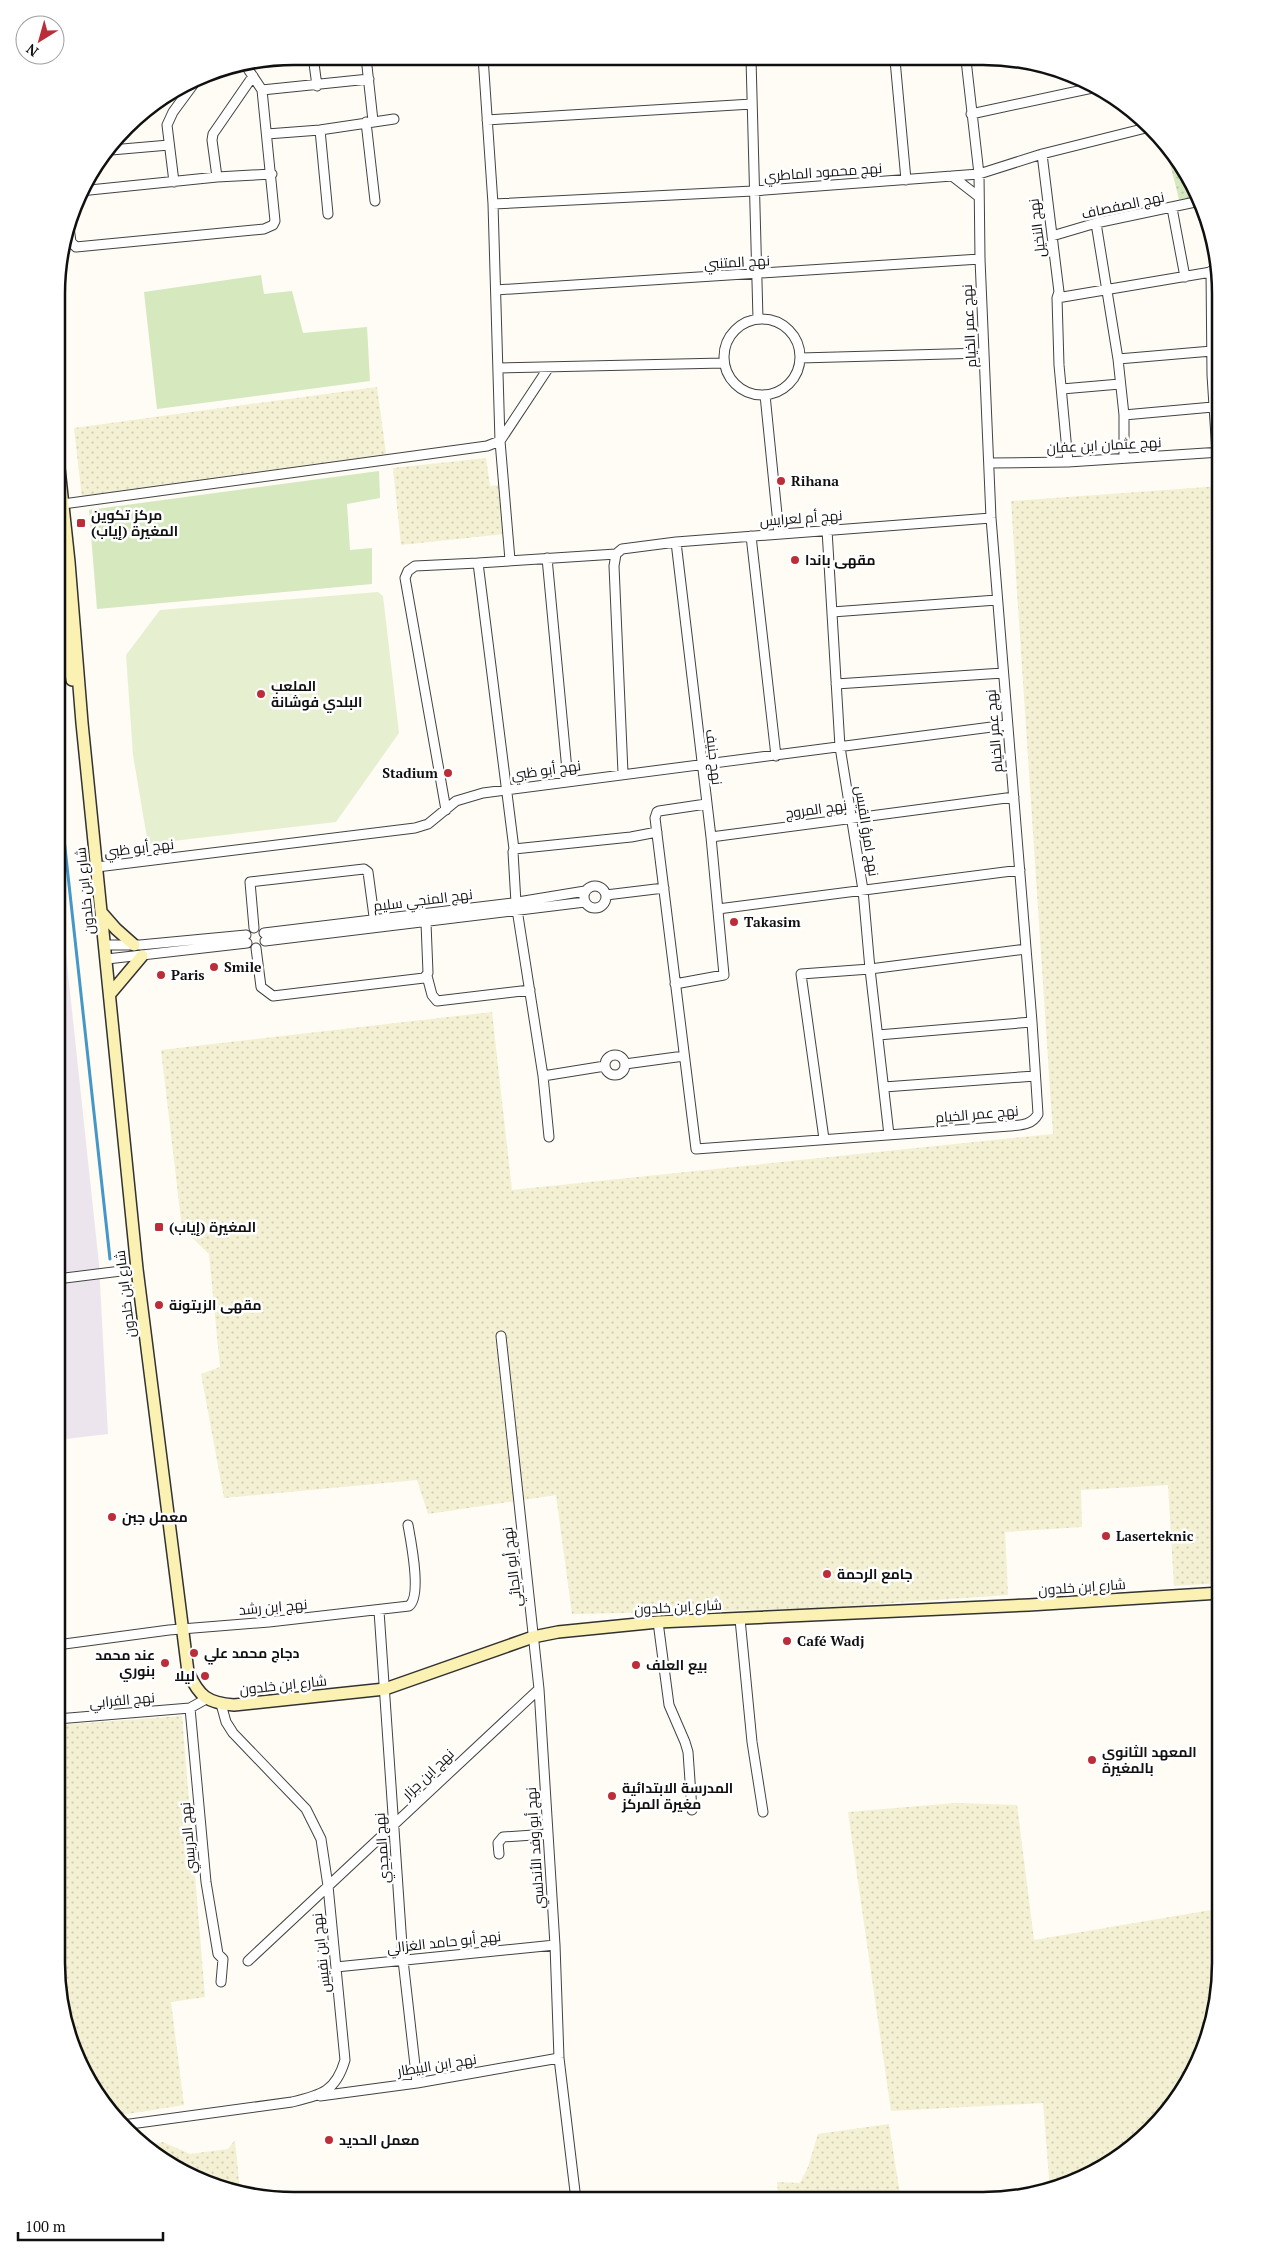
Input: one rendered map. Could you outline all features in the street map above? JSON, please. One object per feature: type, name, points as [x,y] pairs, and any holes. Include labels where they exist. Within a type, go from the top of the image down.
[{"type":"street","points":[[314,65],[317,86]]},
{"type":"street","points":[[367,65],[376,200]]},
{"type":"street","points":[[484,65],[493,204],[500,441],[510,560]]},
{"type":"street","points":[[751,65],[753,191],[758,319]]},
{"type":"street","points":[[894,65],[906,180]]},
{"type":"street","name":"نهج عمر الخيام","points":[[684,1056],[696,1149],[1010,1126],[1029,1123],[1035,1120],[1038,1114],[991,518],[980,259],[979,174],[971,114],[969,65]]},
{"type":"street","points":[[71,242],[76,247],[264,229],[273,225],[275,221],[272,174],[262,90],[248,69]]},
{"type":"street","points":[[217,177],[212,140],[213,134],[253,76]]},
{"type":"street","points":[[262,90],[317,86],[369,79]]},
{"type":"street","points":[[971,114],[1085,89]]},
{"type":"street","points":[[174,182],[168,122],[189,91]]},
{"type":"street","points":[[487,120],[752,104]]},
{"type":"street","points":[[267,134],[320,130],[394,118]]},
{"type":"street","name":"نهج محمود الماطري","points":[[493,204],[753,191],[979,174],[1042,154],[1142,129]]},
{"type":"street","points":[[320,130],[328,214]]},
{"type":"street","points":[[117,150],[169,145]]},
{"type":"street","name":"نهج النخيل","points":[[1042,154],[1059,292],[1057,298],[1068,462]]},
{"type":"street","points":[[91,190],[217,177],[272,174]]},
{"type":"street","points":[[952,176],[979,197]]},
{"type":"street","name":"نهج الصفصاف","points":[[1052,236],[1096,223],[1193,203]]},
{"type":"street","points":[[1172,208],[1185,277]]},
{"type":"street","points":[[1096,223],[1118,359],[1124,415],[1124,457]]},
{"type":"street","name":"نهج المتنبي","points":[[496,290],[757,275],[980,259]]},
{"type":"street","points":[[1057,298],[1211,272]]},
{"type":"street","points":[[758,319],[774,321],[788,329],[797,342],[800,358],[798,368],[791,381],[780,391],[765,395],[750,393],[736,385],[729,377],[724,363],[724,347],[731,333],[743,323],[758,319]]},
{"type":"street","points":[[1118,359],[1212,351]]},
{"type":"street","points":[[800,358],[984,353]]},
{"type":"street","points":[[499,368],[724,363]]},
{"type":"street","points":[[65,504],[487,446],[500,441],[549,367]]},
{"type":"street","points":[[1062,389],[1120,384]]},
{"type":"street","points":[[765,395],[779,534]]},
{"type":"street","points":[[1124,415],[1212,407]]},
{"type":"street","name":"نهج عثمان ابن عفان","points":[[989,463],[1068,462],[1212,452]]},
{"type":"street","name":"نهج أم لعرايس","points":[[446,810],[405,578],[408,571],[415,566],[616,554],[622,548],[676,542],[991,518]]},
{"type":"street","points":[[65,527],[82,723]]},
{"type":"street","name":"نهج امرؤ القيس","points":[[827,530],[840,747],[863,890],[889,1135]]},
{"type":"street","points":[[751,536],[776,756]]},
{"type":"street","name":"نهج جنيف","points":[[675,984],[724,975],[711,837],[701,766],[676,542]]},
{"type":"street","points":[[616,554],[614,566],[623,773]]},
{"type":"street","points":[[547,558],[568,781]]},
{"type":"street","points":[[478,563],[514,849],[517,907],[543,1076],[549,1137]]},
{"type":"street","points":[[832,612],[997,600]]},
{"type":"street","points":[[65,624],[73,683],[82,723]]},
{"type":"street","points":[[836,684],[1003,673]]},
{"type":"street","name":"شارع ابن خلدون","points":[[82,723],[106,945],[137,1269],[188,1672],[199,1692],[206,1699],[221,1704],[250,1704],[384,1689],[533,1637],[558,1632],[658,1622],[1029,1605],[1212,1594]]},
{"type":"street","name":"نهج أبو ظبي","points":[[97,866],[415,828],[428,824],[465,796],[505,789],[623,773],[701,766],[1007,725]]},
{"type":"street","name":"نهج المروج","points":[[711,837],[1014,797]]},
{"type":"street","points":[[625,1064],[684,1056],[655,818],[657,812],[706,804]]},
{"type":"street","points":[[514,849],[631,838],[657,832]]},
{"type":"street","points":[[107,959],[142,956],[246,939],[254,928],[250,882],[364,869],[368,872],[375,924]]},
{"type":"street","points":[[718,909],[1020,870]]},
{"type":"street","points":[[591,886],[599,886],[606,895],[605,903],[599,908],[591,907],[585,902],[585,891],[591,886]]},
{"type":"street","points":[[606,895],[664,888]]},
{"type":"street","name":"نهج المنجي سليم","points":[[375,924],[426,923],[517,907],[585,891]]},
{"type":"street","name":"نهج المنجي سليم","points":[[264,937],[517,907],[585,902]]},
{"type":"street","points":[[102,912],[116,929],[134,945]]},
{"type":"street","points":[[426,923],[427,976],[432,995],[437,1001],[530,990]]},
{"type":"street","points":[[254,928],[264,937],[256,948]]},
{"type":"street","points":[[106,945],[246,939],[256,948],[261,987],[274,996],[424,978],[427,976]]},
{"type":"street","points":[[824,1139],[801,974],[870,969],[1026,949]]},
{"type":"street","points":[[110,994],[142,956]]},
{"type":"street","points":[[878,1035],[1032,1022]]},
{"type":"street","points":[[614,1055],[621,1057],[625,1064],[623,1071],[616,1075],[609,1073],[605,1066],[607,1059],[614,1055]]},
{"type":"street","points":[[543,1076],[605,1066]]},
{"type":"street","points":[[884,1087],[1035,1076]]},
{"type":"street","points":[[65,1278],[137,1269]]},
{"type":"street","name":"نهج أبو الجائي","points":[[501,1336],[533,1637]]},
{"type":"street","name":"نهج ابن رشد","points":[[65,1644],[184,1629],[379,1611],[409,1606],[414,1600],[415,1577],[408,1525]]},
{"type":"street","name":"نهج المجدي","points":[[379,1611],[403,1960],[417,2083]]},
{"type":"street","points":[[740,1618],[752,1742],[763,1812]]},
{"type":"street","points":[[658,1622],[669,1704],[686,1742],[688,1752],[692,1810]]},
{"type":"street","name":"نهج أبو وفد الأندلسي","points":[[533,1637],[539,1689],[555,1945],[559,2058],[575,2192]]},
{"type":"street","name":"نهج ابن جزار","points":[[248,1961],[539,1689]]},
{"type":"street","points":[[190,1708],[206,1699]]},
{"type":"street","name":"نهج ابن نفيس","points":[[131,2124],[292,2102],[318,2096],[336,2084],[345,2060],[328,1886],[321,1839],[314,1821],[306,1809],[233,1733],[226,1722],[221,1704]]},
{"type":"street","name":"نهج الفرابي","points":[[65,1718],[190,1708]]},
{"type":"street","name":"نهج الدريسي","points":[[190,1708],[206,1882],[218,1954],[223,1959],[221,1982]]},
{"type":"street","points":[[499,1854],[498,1842],[503,1837],[548,1834]]},
{"type":"street","name":"نهج أبو حامد الغزالي","points":[[336,1967],[555,1945]]},
{"type":"street","name":"نهج ابن البيطار","points":[[318,2096],[417,2083],[559,2058]]},
{"type":"shaded area","points":[[377,387],[387,460],[82,498],[74,428]]},
{"type":"shaded area","points":[[486,458],[490,486],[499,485],[504,534],[401,545],[393,468]]},
{"type":"shaded area","points":[[1212,487],[1212,1584],[1174,1586],[1168,1485],[1081,1490],[1082,1527],[1005,1532],[1008,1595],[806,1609],[572,1614],[556,1495],[428,1514],[417,1480],[224,1498],[201,1374],[220,1367],[209,1254],[182,1228],[161,1050],[492,1012],[512,1190],[1053,1134],[1011,501]]},
{"type":"shaded area","points":[[65,945],[99,1264],[108,1434],[65,1439]]},
{"type":"shaded area","points":[[182,1716],[205,1997],[171,2002],[184,2105],[123,2115],[96,2077],[77,2036],[69,2007],[65,1978],[65,1724]]},
{"type":"shaded area","points":[[956,1803],[1017,1805],[1034,1940],[1211,1910],[1212,1978],[1208,2007],[1200,2036],[1188,2064],[1173,2090],[1145,2125],[1122,2145],[1097,2161],[1070,2175],[1049,2182],[1043,2103],[891,2111],[848,1812]]},
{"type":"shaded area","points":[[889,2124],[900,2192],[778,2192],[777,2182],[800,2183],[808,2167],[818,2134]]},
{"type":"shaded area","points":[[235,2140],[239,2185],[207,2175],[154,2144],[163,2142],[190,2154],[228,2149]]},
{"type":"green space","points":[[1170,162],[1191,200],[1180,203]]},
{"type":"green space","points":[[261,275],[264,294],[292,291],[303,333],[367,327],[370,381],[157,409],[144,292]]},
{"type":"green space","points":[[379,471],[380,498],[347,504],[350,550],[372,548],[372,584],[97,609],[89,510]]},
{"type":"green space","name":"الملعب البلدي فوشانة","points":[[378,592],[383,596],[399,733],[336,822],[148,844],[133,755],[126,655],[160,610]]},
{"type":"waterway","points":[[65,848],[110,1259]]},
{"type":"place","name":"Rihana","points":[[781,481]]},
{"type":"place","name":"مركز تكوين المغيرة (إياب)","points":[[81,523]]},
{"type":"place","name":"مقهى باندا","points":[[795,560]]},
{"type":"place","name":"الملعب البلدي فوشانة","points":[[261,694]]},
{"type":"place","name":"Stadium","points":[[448,773]]},
{"type":"place","name":"Takasim","points":[[734,922]]},
{"type":"place","name":"Smile","points":[[214,967]]},
{"type":"place","name":"Paris","points":[[161,975]]},
{"type":"place","name":"المغيرة (إياب)","points":[[159,1227]]},
{"type":"place","name":"مقهى الزيتونة","points":[[159,1305]]},
{"type":"place","name":"معمل جبن","points":[[112,1517]]},
{"type":"place","name":"Laserteknic","points":[[1106,1536]]},
{"type":"place","name":"جامع الرحمة","points":[[827,1574]]},
{"type":"place","name":"Café Wadj","points":[[787,1641]]},
{"type":"place","name":"دجاج محمد علي","points":[[194,1653]]},
{"type":"place","name":"عند محمد بنوري","points":[[165,1663]]},
{"type":"place","name":"بيع العلف","points":[[636,1665]]},
{"type":"place","name":"ليلا","points":[[205,1676]]},
{"type":"place","name":"المعهد الثانوي بالمغيرة","points":[[1092,1760]]},
{"type":"place","name":"المدرسة الابتدائية مغيرة المركز","points":[[612,1796]]},
{"type":"place","name":"معمل الحديد","points":[[329,2140]]}]
